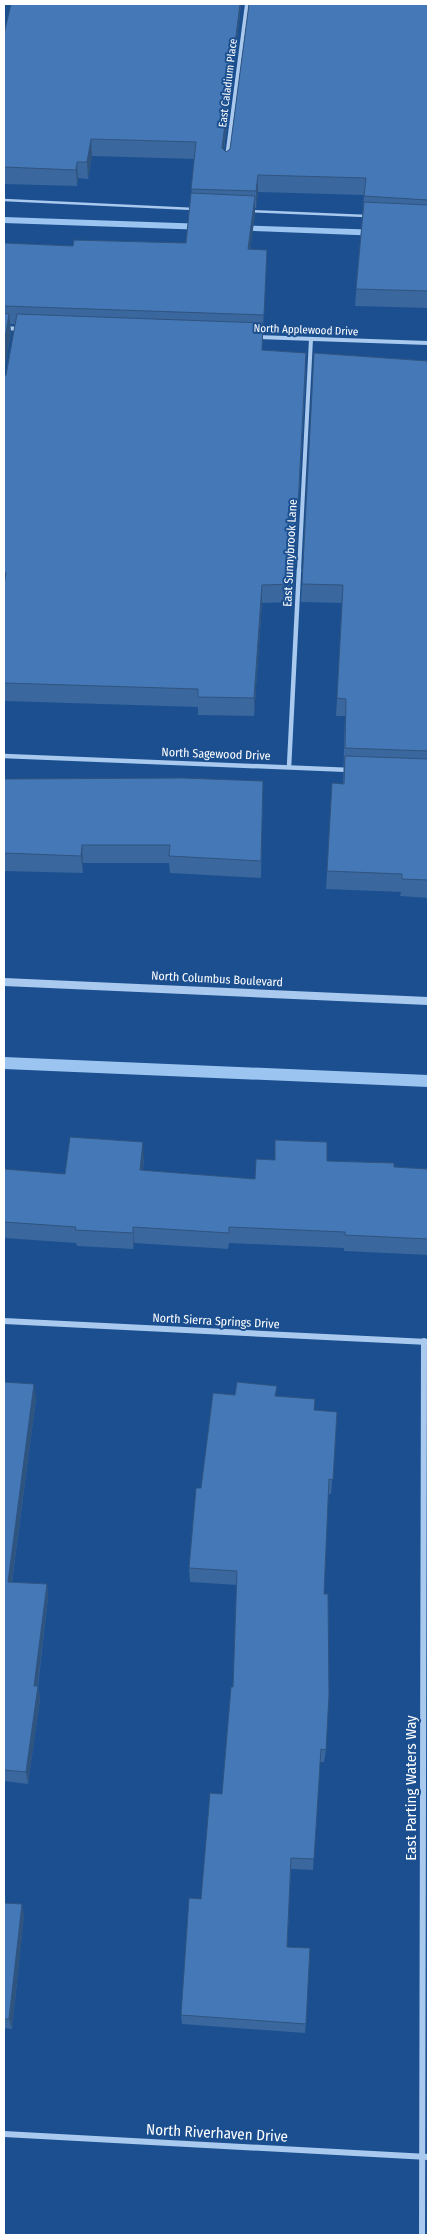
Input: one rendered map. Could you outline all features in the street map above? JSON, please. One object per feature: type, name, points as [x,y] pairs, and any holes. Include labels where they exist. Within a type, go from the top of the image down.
[{"type":"street","points":[[245,4],[255,4]]},
{"type":"street","name":"East Caladium Place","points":[[226,165],[245,4]]},
{"type":"street","points":[[4,328],[25,329]]},
{"type":"street","points":[[14,338],[15,328]]},
{"type":"street","name":"North Applewood Drive","points":[[252,337],[428,343]]},
{"type":"street","name":"East Sunnybrook Lane","points":[[289,767],[311,339]]},
{"type":"street","name":"North Sagewood Drive","points":[[4,756],[359,770]]},
{"type":"street","name":"North Columbus Boulevard","points":[[4,982],[428,1001]]},
{"type":"street","name":"North Sierra Springs Drive","points":[[4,1321],[426,1341]]},
{"type":"street","name":"East Parting Waters Way","points":[[422,2235],[425,2157],[426,1341]]},
{"type":"street","name":"North Riverhaven Drive","points":[[4,2134],[425,2157]]},
{"type":"lane","points":[[4,200],[201,209]]},
{"type":"lane","points":[[250,211],[369,216]]},
{"type":"building","points":[[11,4],[240,4],[222,148],[226,152],[230,149],[249,4],[428,4],[428,200],[364,196],[366,178],[258,175],[256,191],[191,189],[196,142],[91,139],[87,162],[77,162],[76,170],[4,167],[4,34]]},
{"type":"building","points":[[191,193],[255,196],[248,249],[267,250],[264,315],[4,306],[4,243],[73,246],[74,240],[186,243]]},
{"type":"building","points":[[364,202],[428,205],[428,291],[356,289]]},
{"type":"building","points":[[4,313],[9,314],[4,344]]},
{"type":"building","points":[[17,314],[263,323],[262,350],[306,353],[294,584],[262,585],[254,698],[198,697],[198,689],[4,683],[4,585],[6,573],[4,573],[4,377],[6,375]]},
{"type":"building","points":[[314,353],[428,361],[428,751],[345,748],[346,699],[337,698],[343,585],[302,584]]},
{"type":"building","points":[[345,756],[428,759],[428,880],[402,879],[402,874],[327,871],[332,783],[344,784]]},
{"type":"building","points":[[183,778],[263,781],[261,861],[169,856],[170,845],[82,845],[81,856],[4,853],[4,779]]},
{"type":"building","points":[[70,1137],[143,1142],[140,1170],[255,1179],[256,1159],[275,1160],[275,1140],[327,1142],[327,1161],[394,1163],[394,1167],[428,1169],[428,1239],[345,1235],[345,1232],[229,1227],[229,1233],[133,1227],[133,1233],[75,1230],[76,1227],[4,1222],[4,1169],[65,1174]]},
{"type":"building","points":[[4,1382],[34,1384],[8,1582],[47,1584],[34,1686],[38,1686],[26,1772],[4,1770]]},
{"type":"building","points":[[237,1382],[277,1386],[275,1396],[315,1399],[314,1410],[337,1412],[333,1480],[329,1479],[324,1594],[328,1594],[329,1695],[326,1750],[321,1749],[314,1859],[291,1858],[287,1947],[310,1948],[306,2024],[181,2015],[189,1898],[201,1899],[210,1793],[222,1794],[231,1687],[233,1687],[237,1571],[189,1568],[196,1488],[201,1488],[213,1393],[235,1395]]},
{"type":"building","points":[[4,1903],[22,1904],[9,2019],[4,2019]]},
{"type":"waterway","points":[[4,220],[207,227]]},
{"type":"waterway","points":[[232,228],[382,233]]},
{"type":"waterway","points":[[4,1063],[428,1081]]}]
